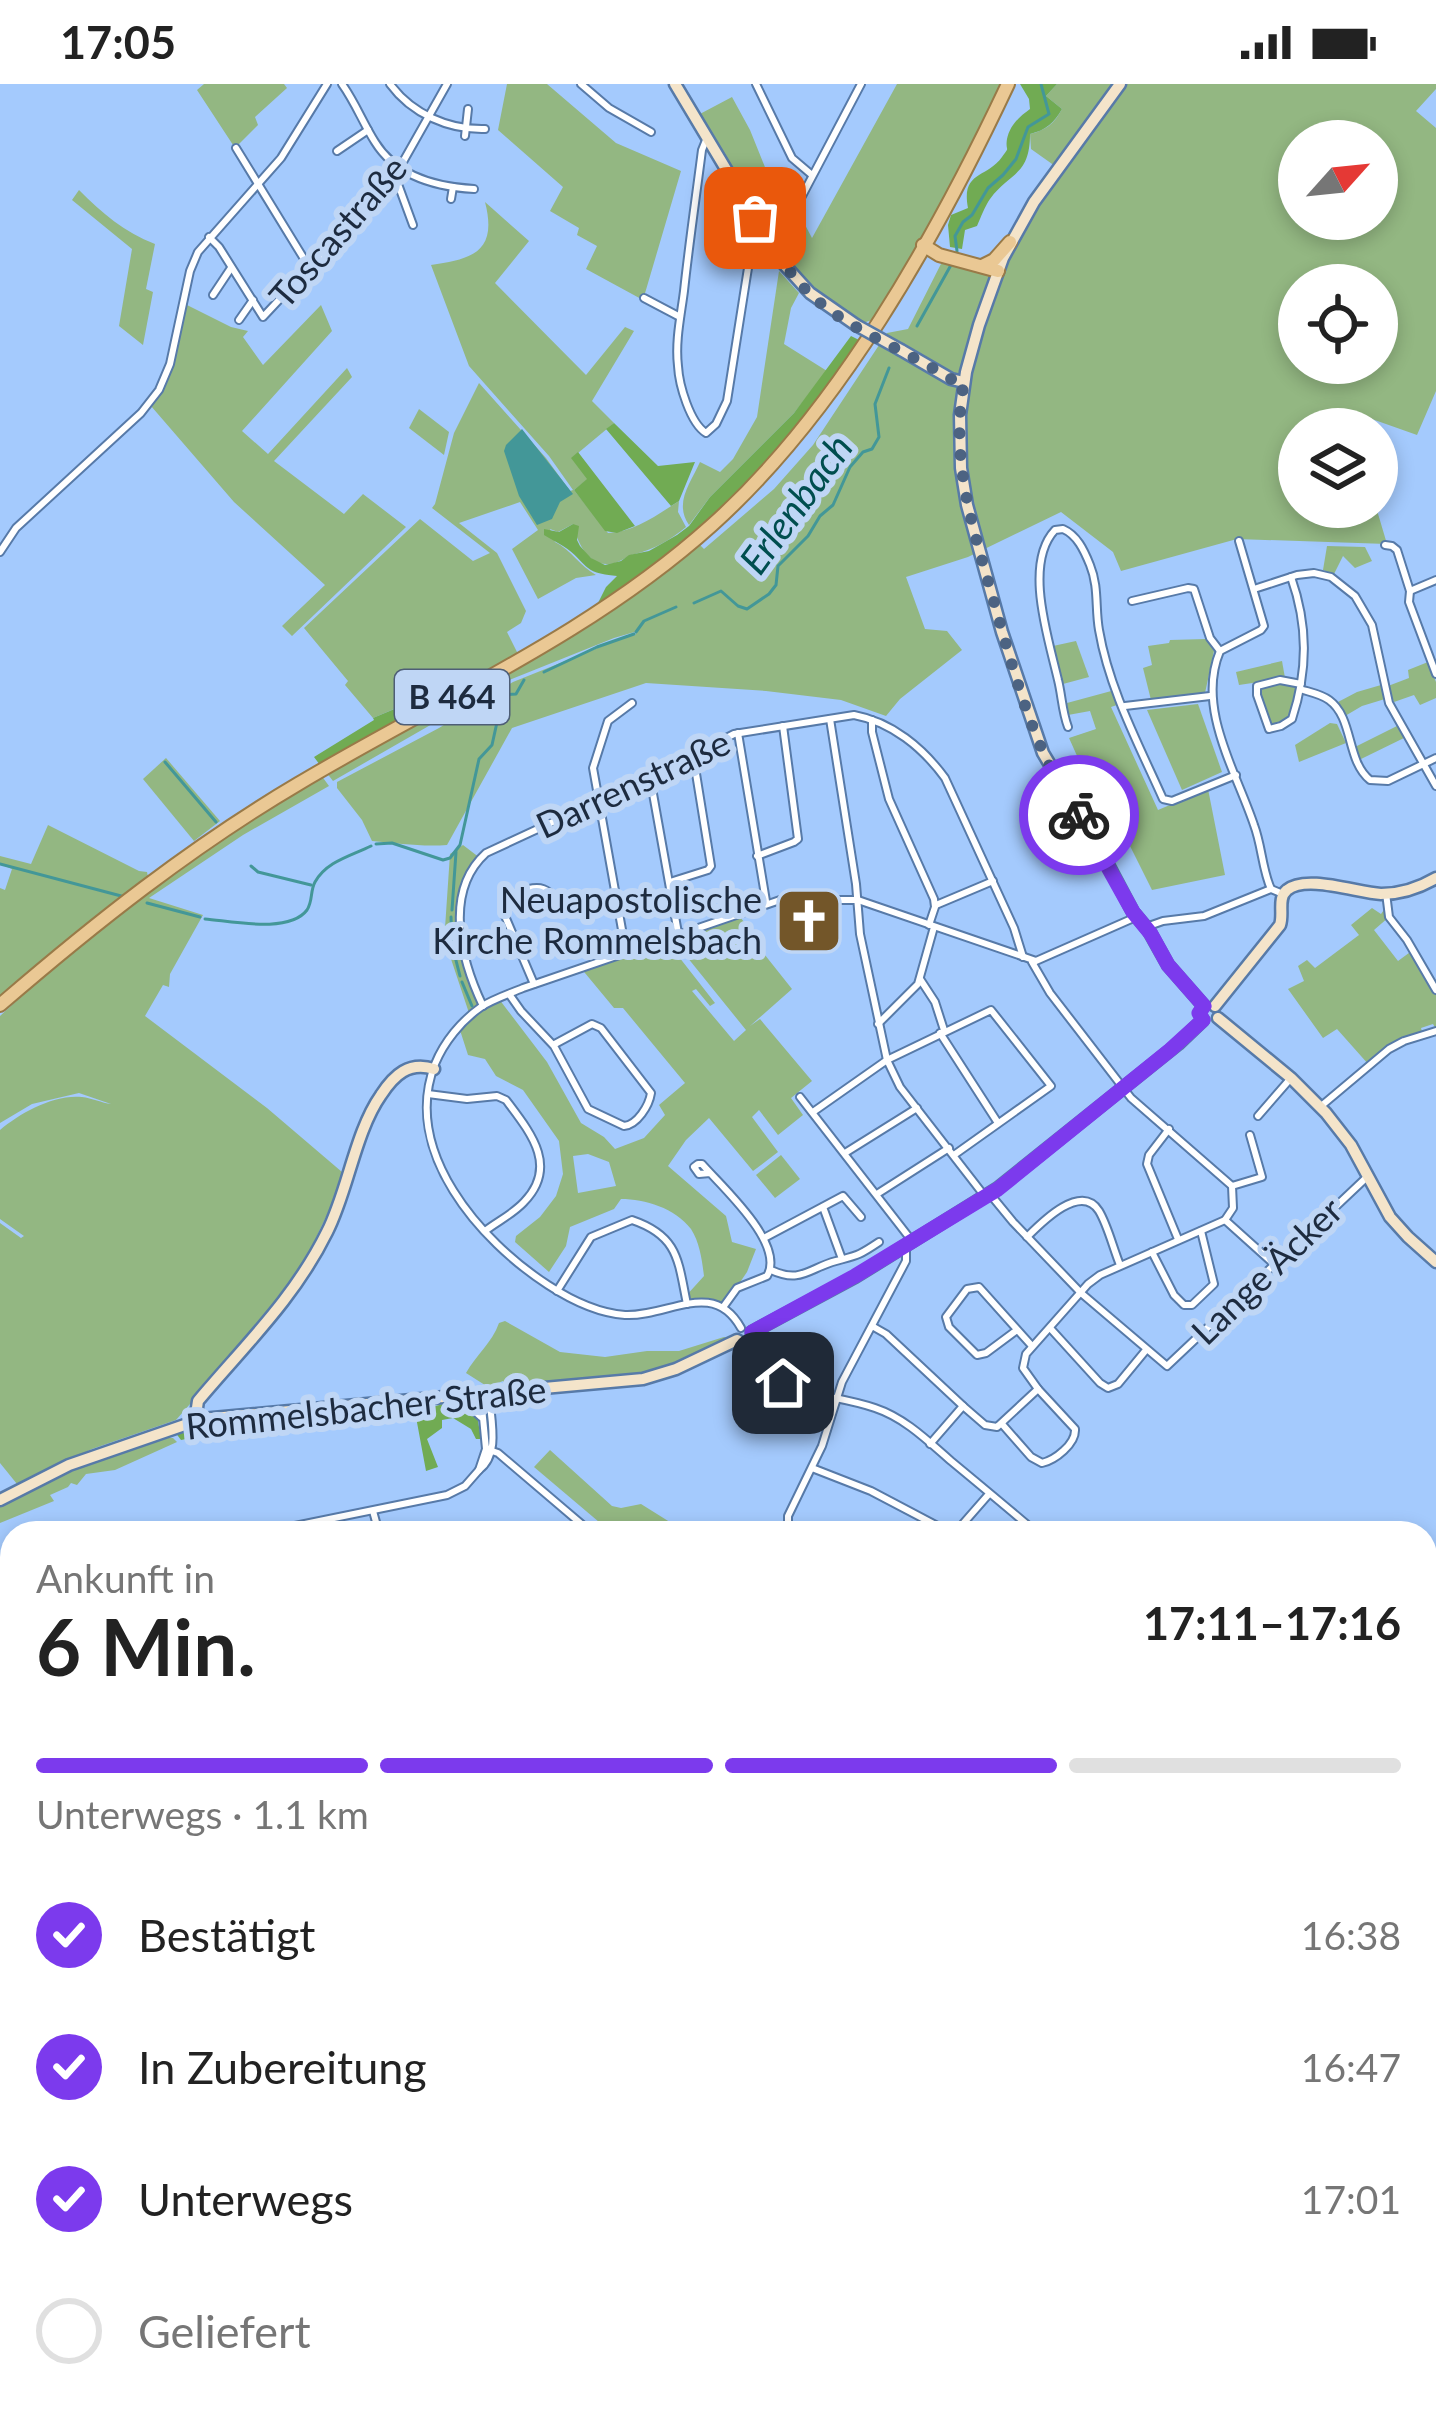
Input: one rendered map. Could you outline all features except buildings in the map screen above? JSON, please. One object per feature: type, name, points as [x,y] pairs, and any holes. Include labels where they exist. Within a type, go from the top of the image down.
[{"type":"main road","name":"B 464","points":[[0,1005],[92,926],[198,848],[295,785],[559,636],[668,563],[730,509],[790,445],[848,368],[925,242],[1008,84]]},
{"type":"main road","points":[[925,242],[996,275]]},
{"type":"main road","points":[[977,266],[994,260],[1010,242]]},
{"type":"main road","points":[[902,280],[924,259],[941,252]]},
{"type":"street","points":[[0,553],[16,528],[151,403],[170,364],[193,264],[209,237],[295,140],[327,84]]},
{"type":"street","points":[[342,84],[398,173],[413,225]]},
{"type":"street","points":[[390,84],[429,117],[465,132],[485,129]]},
{"type":"street","name":"Toscastraße","points":[[253,300],[263,317],[398,173],[447,84]]},
{"type":"street","points":[[581,84],[613,111],[651,131]]},
{"type":"street","points":[[675,84],[767,238],[802,287],[856,326],[965,377]]},
{"type":"street","points":[[707,139],[680,317],[679,375],[697,427],[704,433],[712,429],[725,407],[751,248],[789,219],[860,84]]},
{"type":"street","points":[[1120,84],[1029,209],[996,275],[965,377],[960,416],[963,487],[971,520],[1043,753],[1136,917],[1168,965],[1320,1107],[1346,1138],[1399,1228],[1436,1262]]},
{"type":"street","points":[[761,86],[793,158],[812,175]]},
{"type":"street","points":[[465,132],[468,109]]},
{"type":"street","points":[[337,151],[368,130]]},
{"type":"street","points":[[236,148],[309,267]]},
{"type":"street","points":[[398,173],[474,189]]},
{"type":"street","points":[[451,199],[453,187]]},
{"type":"street","points":[[209,237],[253,300],[239,320]]},
{"type":"street","points":[[213,295],[232,268]]},
{"type":"street","points":[[644,298],[680,317]]},
{"type":"street","points":[[1068,727],[1040,599],[1047,541],[1059,529],[1073,534],[1092,569],[1100,633],[1123,706],[1166,802],[1235,775]]},
{"type":"street","points":[[1212,1010],[1280,926],[1283,916],[1210,696],[1220,651],[1263,628],[1239,541]]},
{"type":"street","points":[[1385,545],[1396,548],[1409,602],[1436,674]]},
{"type":"street","points":[[1254,589],[1310,573],[1326,575],[1362,604],[1373,630],[1387,696],[1436,786]]},
{"type":"street","points":[[1291,577],[1304,628],[1305,658],[1300,687],[1290,721],[1268,727],[1257,686],[1280,680],[1300,687],[1326,698],[1338,709],[1358,768],[1367,778],[1384,782],[1436,758]]},
{"type":"street","points":[[1410,591],[1436,580]]},
{"type":"street","points":[[1132,601],[1194,590],[1210,638],[1220,651]]},
{"type":"street","points":[[1123,706],[1210,696]]},
{"type":"street","points":[[626,952],[593,767],[611,717],[632,703]]},
{"type":"street","name":"Darrenstraße","points":[[483,1006],[462,944],[462,895],[470,870],[480,858],[738,733],[857,715],[872,720]]},
{"type":"street","points":[[830,719],[860,934],[887,1060],[900,1087],[987,1196],[1081,1293],[1146,1350],[1118,1384],[1108,1388],[1049,1328]]},
{"type":"street","points":[[878,1025],[920,979],[935,905],[891,804],[872,720],[912,742],[942,774],[1027,958],[1050,993],[1124,1088],[1232,1186],[1233,1208],[1225,1220],[1100,1275],[1032,1346],[1023,1364],[1027,1376],[1075,1430],[1072,1441],[1051,1461],[1042,1463],[1002,1424]]},
{"type":"street","points":[[757,856],[798,838],[784,726]]},
{"type":"street","points":[[738,733],[766,903]]},
{"type":"street","points":[[670,882],[711,866],[693,755]]},
{"type":"street","points":[[650,777],[678,934]]},
{"type":"street","points":[[1146,927],[1204,916],[1308,884],[1386,893],[1409,890],[1436,878]]},
{"type":"street","points":[[935,905],[993,881]]},
{"type":"street","points":[[534,984],[504,912],[507,900],[541,888],[569,910],[581,913],[617,898]]},
{"type":"street","points":[[1386,893],[1389,917],[1436,990]]},
{"type":"street","points":[[1023,1521],[886,1413],[779,1381],[760,1362],[724,1306],[705,1301],[651,1313],[620,1314],[592,1308],[557,1291],[516,1262],[451,1186],[437,1158],[428,1122],[428,1094],[434,1069],[453,1034],[483,1006],[766,903],[858,900],[1039,960],[1136,917]]},
{"type":"street","points":[[920,979],[937,1007],[942,1032],[998,1123]]},
{"type":"street","points":[[509,994],[553,1045],[594,1113],[628,1127],[646,1106],[651,1093],[596,1024],[553,1045]]},
{"type":"street","name":"Rommelsbacher Straße","points":[[0,1500],[69,1465],[198,1420],[649,1377],[676,1370],[910,1244],[987,1196],[1203,1020],[1209,1023],[1212,1010]]},
{"type":"street","points":[[813,1112],[887,1060],[985,1011],[992,1011],[1051,1087],[877,1194]]},
{"type":"street","points":[[1320,1107],[1383,1054],[1436,1031]]},
{"type":"street","points":[[198,1420],[198,1401],[300,1281],[336,1213],[380,1096],[407,1068],[434,1069]]},
{"type":"street","points":[[1258,1116],[1291,1078]]},
{"type":"street","points":[[428,1094],[467,1099],[500,1096],[535,1137],[539,1183],[520,1207],[485,1231]]},
{"type":"street","points":[[788,1521],[844,1377],[906,1261],[910,1244],[800,1097]]},
{"type":"street","points":[[845,1153],[916,1108]]},
{"type":"street","points":[[1168,1129],[1147,1161],[1179,1240]]},
{"type":"street","points":[[1232,1186],[1262,1177],[1250,1135]]},
{"type":"street","points":[[710,1173],[764,1238],[772,1258],[771,1270],[737,1288],[724,1306]]},
{"type":"street","name":"Lange Äcker","points":[[1146,1350],[1167,1366],[1367,1178]]},
{"type":"street","points":[[764,1238],[843,1196],[861,1217]]},
{"type":"street","points":[[1027,1237],[1059,1209],[1088,1202],[1098,1210],[1120,1265]]},
{"type":"street","points":[[824,1207],[842,1259]]},
{"type":"street","points":[[557,1291],[591,1237],[632,1220],[672,1245],[687,1304]]},
{"type":"street","points":[[1225,1220],[1275,1265]]},
{"type":"street","points":[[1152,1252],[1176,1299],[1192,1305],[1214,1284],[1201,1231]]},
{"type":"street","points":[[771,1270],[802,1275],[842,1259],[850,1261],[879,1242]]},
{"type":"street","points":[[1017,1330],[977,1355],[946,1317],[964,1291],[976,1287],[984,1292],[1032,1346]]},
{"type":"street","points":[[871,1326],[886,1334],[989,1427],[1002,1424],[1038,1389]]},
{"type":"street","points":[[487,1393],[482,1407],[489,1450]]},
{"type":"street","points":[[321,1521],[454,1492],[479,1470],[489,1450],[487,1393]]},
{"type":"street","points":[[458,1396],[483,1420]]},
{"type":"street","points":[[930,1444],[963,1406]]},
{"type":"street","points":[[489,1450],[578,1521]]},
{"type":"street","points":[[812,1468],[928,1521]]},
{"type":"street","points":[[965,1521],[990,1493]]},
{"type":"street","points":[[373,1511],[376,1521]]},
{"type":"shaded area","points":[[204,84],[284,84],[287,88],[255,117],[258,125],[235,148],[197,90]]},
{"type":"shaded area","points":[[507,84],[547,84],[616,143],[681,171],[643,300],[586,269],[597,246],[577,235],[579,228],[550,211],[563,187],[498,130]]},
{"type":"shaded area","points":[[897,84],[1008,84],[879,318],[856,325],[824,305],[779,258],[790,246],[780,254],[776,239],[782,235],[776,231],[767,238],[698,115],[732,97],[771,182],[793,202],[812,238]]},
{"type":"shaded area","points":[[1057,84],[1436,84],[1416,111],[1436,128],[1436,391],[1417,435],[1398,428],[1398,408],[1278,408],[1278,528],[1382,528],[1387,544],[1237,539],[1121,571],[1113,552],[1061,512],[968,557],[906,577],[925,629],[947,631],[962,650],[900,699],[886,716],[841,700],[646,683],[512,728],[447,845],[372,841],[337,782],[513,682],[638,631],[507,681],[333,781],[326,772],[588,624],[700,545],[704,549],[774,489],[813,445],[887,333],[908,329],[946,254],[994,279],[1062,171],[1031,149],[1030,134],[1049,126],[1062,109],[1046,96]]},
{"type":"shaded area","points":[[79,190],[114,221],[155,244],[146,289],[153,292],[143,345],[119,326],[132,249],[72,200]]},
{"type":"shaded area","points":[[485,202],[529,241],[495,283],[586,375],[625,327],[634,331],[592,401],[614,423],[572,458],[588,479],[574,490],[608,533],[636,526],[679,501],[678,512],[686,527],[656,547],[608,564],[589,556],[573,524],[558,532],[550,529],[555,542],[596,575],[576,578],[538,599],[512,549],[538,530],[520,502],[459,523],[497,553],[526,611],[521,623],[507,632],[519,656],[453,690],[448,686],[373,718],[304,628],[420,519],[473,561],[490,553],[432,508],[454,433],[479,383],[573,490],[469,366],[431,265],[459,260],[478,250],[488,232]]},
{"type":"shaded area","points":[[779,271],[799,293],[784,344],[827,371],[689,525],[683,501],[700,462],[720,472],[757,417]]},
{"type":"shaded area","points":[[185,304],[248,331],[243,337],[263,365],[321,305],[332,331],[242,431],[268,454],[347,368],[352,377],[274,461],[344,514],[363,494],[406,527],[292,636],[282,626],[325,585],[234,502],[151,406],[169,370]]},
{"type":"shaded area","points":[[419,409],[449,432],[444,455],[409,428]]},
{"type":"shaded area","points":[[522,429],[573,494],[560,502],[552,519],[537,525],[519,496],[504,451]]},
{"type":"shaded area","points":[[1327,546],[1365,547],[1372,561],[1355,568],[1343,556],[1334,574],[1323,570]]},
{"type":"shaded area","points":[[1206,639],[1214,651],[1205,693],[1151,700],[1143,668],[1152,665],[1148,646]]},
{"type":"shaded area","points":[[1076,641],[1089,677],[1063,684],[1053,646]]},
{"type":"shaded area","points":[[1282,661],[1285,678],[1239,685],[1236,672]]},
{"type":"shaded area","points":[[1428,662],[1436,698],[1420,705],[1414,695],[1394,702],[1388,686],[1409,678],[1408,670]]},
{"type":"shaded area","points":[[1278,683],[1299,688],[1289,720],[1272,726],[1259,693],[1261,687]]},
{"type":"shaded area","points":[[1381,685],[1385,699],[1345,716],[1338,702]]},
{"type":"shaded area","points":[[1115,690],[1120,704],[1111,707],[1158,810],[1208,789],[1225,875],[1152,890],[1121,828],[1109,832],[1064,764],[1078,758],[1069,738],[1096,729],[1090,711],[1068,715],[1067,703]]},
{"type":"shaded area","points":[[1198,704],[1222,772],[1182,790],[1147,710]]},
{"type":"shaded area","points":[[1330,723],[1337,724],[1346,743],[1299,762],[1295,745]]},
{"type":"shaded area","points":[[1399,725],[1406,737],[1359,760],[1355,747]]},
{"type":"shaded area","points":[[166,758],[220,821],[194,841],[143,779]]},
{"type":"shaded area","points":[[321,775],[329,786],[243,835],[149,898],[203,915],[170,974],[169,987],[163,985],[145,1016],[267,1108],[342,1172],[334,1200],[286,1301],[276,1306],[176,1420],[92,1449],[17,1484],[0,1463],[0,1223],[24,1236],[0,1219],[0,1130],[27,1111],[60,1098],[111,1104],[79,1093],[32,1104],[0,1123],[0,1016],[142,894]]},
{"type":"shaded area","points":[[48,825],[147,872],[148,877],[0,999],[0,888],[5,890],[12,869],[0,864],[0,856],[31,864]]},
{"type":"shaded area","points":[[463,845],[480,858],[462,895],[463,951],[482,1005],[499,999],[547,1062],[581,1123],[615,1149],[644,1138],[665,1115],[659,1105],[685,1083],[623,1008],[614,1008],[580,967],[737,913],[744,922],[741,925],[792,989],[750,1026],[760,1019],[812,1081],[791,1098],[803,1115],[778,1135],[759,1110],[752,1117],[778,1152],[753,1171],[709,1118],[668,1166],[726,1216],[732,1242],[756,1249],[724,1306],[687,1304],[685,1297],[704,1276],[697,1240],[677,1215],[649,1203],[621,1199],[614,1209],[570,1227],[566,1246],[549,1272],[515,1242],[556,1196],[563,1174],[559,1141],[523,1090],[496,1076],[485,1059],[468,1055],[459,1027],[470,1016],[445,928],[450,854]],"holes":[[[678,935],[686,948],[683,952],[746,1030],[734,1041],[692,991],[696,989],[710,1006],[715,1003],[672,948]],[[588,1154],[609,1162],[616,1186],[578,1193],[573,1156]]]},
{"type":"shaded area","points":[[1386,907],[1389,917],[1374,930],[1398,961],[1413,950],[1436,990],[1436,1029],[1433,1024],[1421,1028],[1423,1035],[1369,1065],[1337,1029],[1323,1038],[1288,989],[1304,981],[1298,966],[1307,960],[1315,968],[1359,935],[1351,925],[1372,908],[1381,914]]},
{"type":"shaded area","points":[[781,1155],[800,1179],[775,1198],[756,1175]]},
{"type":"shaded area","points":[[505,1321],[560,1352],[605,1357],[679,1351],[724,1337],[737,1340],[676,1369],[519,1391],[518,1385],[503,1381],[488,1387],[466,1373],[499,1323]]},
{"type":"shaded area","points":[[168,1438],[177,1442],[115,1470],[86,1474],[77,1485],[71,1483],[50,1495],[54,1501],[0,1521],[0,1504],[58,1473]]},
{"type":"shaded area","points":[[550,1450],[612,1506],[641,1504],[668,1521],[598,1521],[534,1467]]},
{"type":"green space","points":[[1020,84],[1057,84],[1046,96],[1062,109],[1049,125],[1030,134],[1023,166],[990,199],[977,226],[965,230],[962,249],[950,247],[951,215],[968,208],[971,181],[1002,157],[1010,130],[1030,109]]},
{"type":"green space","points":[[851,336],[859,340],[830,381],[740,488],[673,550],[595,609],[617,576],[591,570],[544,535],[544,529],[559,532],[573,524],[579,526],[580,546],[605,565],[649,551],[677,535],[794,413]]},
{"type":"green space","points":[[614,423],[658,466],[695,462],[679,501],[671,506],[606,429]]},
{"type":"green space","points":[[578,452],[635,526],[617,533],[605,531],[574,490],[587,479],[571,458]]},
{"type":"green space","points":[[449,686],[453,690],[320,765],[314,757],[373,718]]},
{"type":"green space","points":[[453,1401],[477,1415],[481,1439],[453,1418],[442,1420],[442,1428],[427,1439],[438,1467],[426,1471],[416,1417]]},
{"type":"green space","points":[[413,1406],[412,1413],[181,1440],[175,1432],[216,1422]]},
{"type":"waterway","name":"Erlenbach","points":[[957,251],[955,236],[963,222],[1016,159],[1028,127],[1049,114],[1041,84]]},
{"type":"waterway","name":"Erlenbach","points":[[917,326],[951,265]]},
{"type":"waterway","name":"Erlenbach","points":[[694,603],[721,591],[747,609],[769,594],[776,585],[778,566],[833,505],[850,467],[879,437],[875,404],[889,368]]},
{"type":"waterway","name":"Erlenbach","points":[[636,632],[644,621],[676,607]]},
{"type":"waterway","name":"Erlenbach","points":[[544,672],[634,634]]},
{"type":"waterway","name":"Erlenbach","points":[[376,844],[392,843],[443,860],[450,858],[460,845],[479,759],[492,745],[503,695],[516,694],[524,680]]},
{"type":"waterway","points":[[165,762],[216,822]]},
{"type":"waterway","name":"Erlenbach","points":[[205,919],[274,924],[299,917],[326,869],[371,846]]},
{"type":"waterway","points":[[452,910],[456,852]]},
{"type":"waterway","name":"Erlenbach","points":[[0,864],[125,897]]},
{"type":"waterway","points":[[251,866],[258,872],[311,885]]},
{"type":"waterway","name":"Erlenbach","points":[[147,903],[200,917]]},
{"type":"waterway","points":[[451,917],[460,976]]},
{"type":"waterway","points":[[462,982],[472,1006]]},
{"type":"way so far","points":[[755,218],[781,261],[817,299],[856,326],[964,382],[960,449],[971,520],[1039,742],[1079,815]]},
{"type":"place","name":"Neuapostolische Kirche Rommelsbach","points":[[809,921]]},
{"type":"route","points":[[783,1383],[752,1351],[748,1343],[752,1332],[998,1189],[1203,1020],[1199,1013],[1204,1006],[1168,965],[1133,912],[1079,815]]}]
